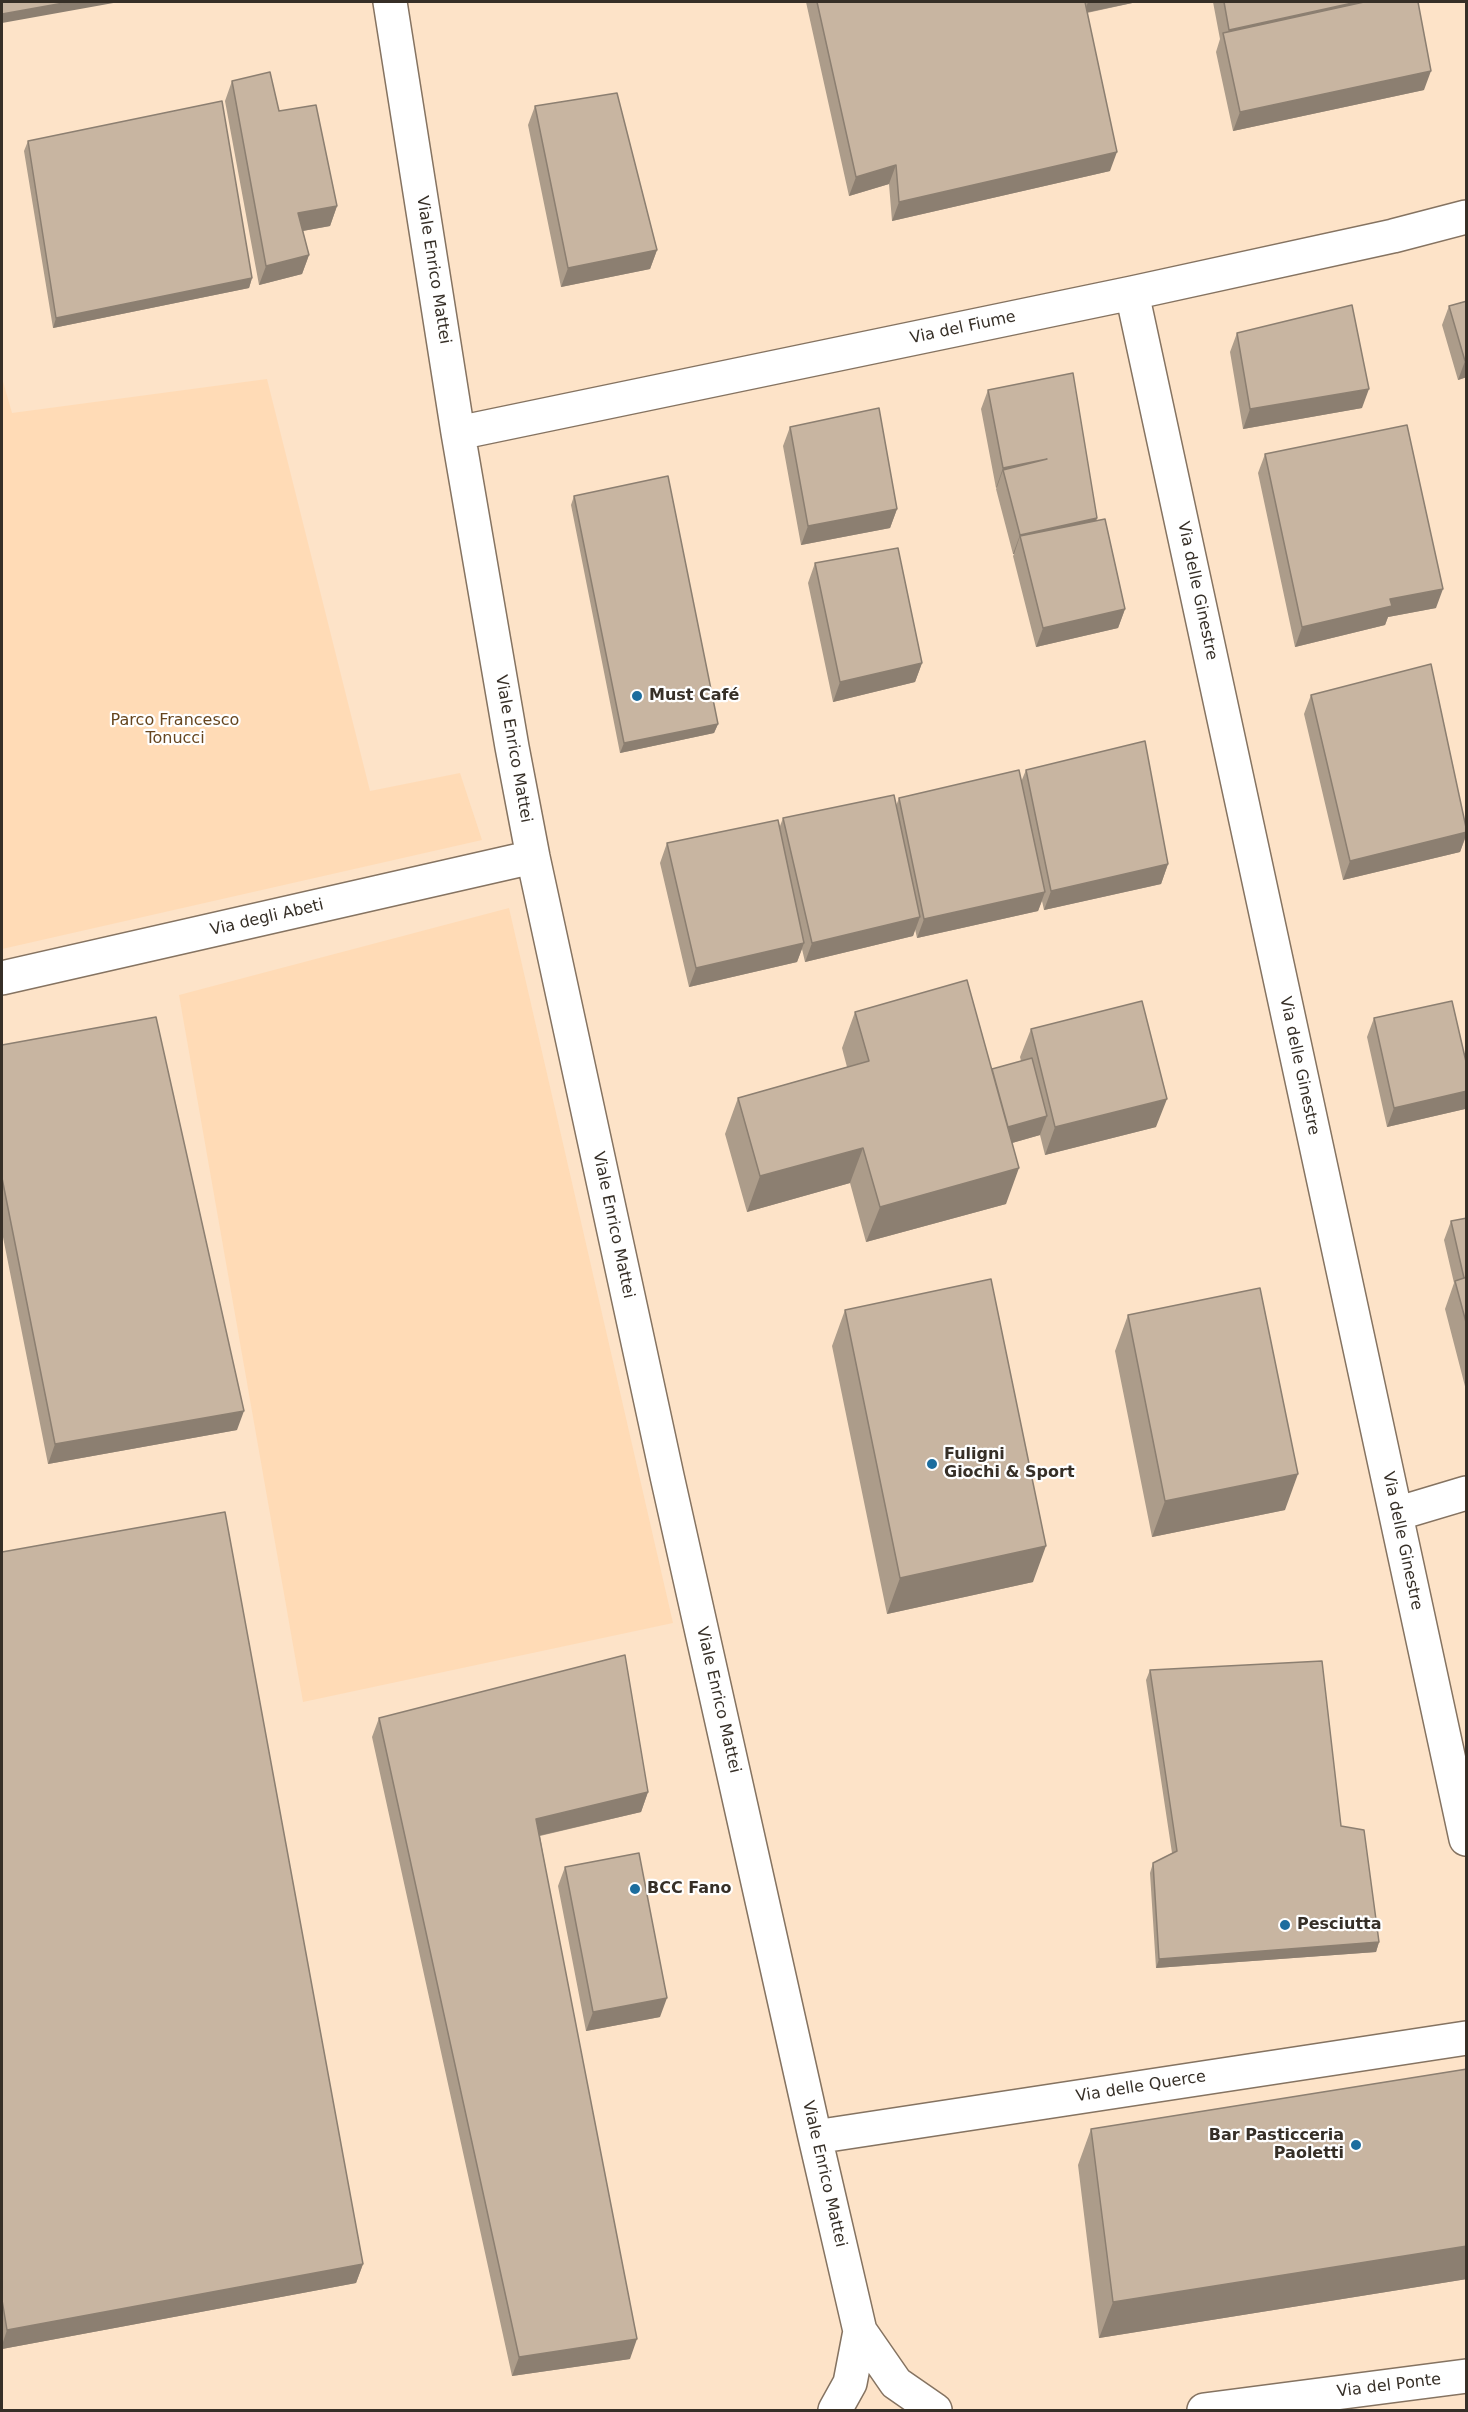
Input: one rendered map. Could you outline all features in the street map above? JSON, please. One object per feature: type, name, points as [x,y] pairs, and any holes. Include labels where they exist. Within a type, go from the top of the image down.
[{"type":"street","name":"Viale Enrico Mattei","points":[[390,2],[458,434],[533,857],[815,2137],[860,2331],[896,2383],[935,2410]]},
{"type":"street","name":"Via del Fiume","points":[[458,434],[1132,293],[1467,218]]},
{"type":"street","name":"Via delle Ginestre","points":[[1132,293],[1467,1839]]},
{"type":"street","name":"Via degli Abeti","points":[[2,978],[533,857]]},
{"type":"street","points":[[1396,1514],[1467,1493]]},
{"type":"street","name":"Via delle Querce","points":[[815,2137],[1467,2038]]},
{"type":"street","points":[[835,2410],[850,2383],[860,2331]]},
{"type":"street","name":"Via del Ponte","points":[[1204,2410],[1467,2376]]},
{"type":"shaded area","points":[[2,2],[1466,2],[1466,2410],[2,2410]]},
{"type":"green space","name":"Parco Francesco Tonucci","points":[[2,378],[12,413],[267,379],[370,791],[460,773],[482,840],[2,949]]},
{"type":"green space","points":[[509,908],[673,1623],[303,1702],[179,995]]},
{"type":"building","points":[[2,2],[69,2],[2,14]]},
{"type":"building","points":[[817,2],[1085,2],[1117,152],[899,202],[896,165],[856,177]]},
{"type":"building","points":[[1224,2],[1357,2],[1229,30]]},
{"type":"building","points":[[1364,2],[1418,2],[1431,71],[1240,112],[1223,33]]},
{"type":"building","points":[[270,72],[279,111],[316,105],[337,206],[298,213],[309,255],[266,266],[232,81]]},
{"type":"building","points":[[617,93],[657,250],[568,268],[535,106]]},
{"type":"building","points":[[222,101],[252,278],[56,318],[28,141]]},
{"type":"building","points":[[1467,301],[1467,360],[1465,361],[1449,306]]},
{"type":"building","points":[[1352,305],[1369,389],[1250,409],[1237,333]]},
{"type":"building","points":[[1073,373],[1097,518],[1020,535],[1003,470],[1047,459],[1003,468],[988,390]]},
{"type":"building","points":[[879,408],[897,509],[808,526],[790,427]]},
{"type":"building","points":[[1407,425],[1443,589],[1390,599],[1392,606],[1302,627],[1265,454]]},
{"type":"building","points":[[668,476],[718,724],[624,743],[574,496]]},
{"type":"building","points":[[1105,519],[1125,609],[1043,628],[1020,536]]},
{"type":"building","points":[[898,548],[922,663],[840,682],[815,563]]},
{"type":"building","points":[[1431,664],[1467,832],[1350,861],[1311,695]]},
{"type":"building","points":[[1145,741],[1168,864],[1051,891],[1026,770]]},
{"type":"building","points":[[1019,770],[1045,892],[924,919],[899,798]]},
{"type":"building","points":[[894,795],[920,917],[812,943],[783,818]]},
{"type":"building","points":[[778,820],[804,943],[696,968],[667,843]]},
{"type":"building","points":[[967,980],[1019,1168],[880,1207],[863,1148],[760,1176],[738,1098],[869,1061],[855,1012]]},
{"type":"building","points":[[1142,1001],[1167,1099],[1055,1127],[1031,1029]]},
{"type":"building","points":[[1452,1001],[1467,1066],[1467,1091],[1394,1108],[1374,1018]]},
{"type":"building","points":[[156,1017],[244,1411],[55,1444],[2,1178],[2,1045]]},
{"type":"building","points":[[1032,1058],[1047,1116],[1008,1127],[992,1069]]},
{"type":"building","points":[[1467,1218],[1467,1277],[1464,1278],[1451,1221]]},
{"type":"building","points":[[1467,1277],[1467,1326],[1455,1281]]},
{"type":"building","name":"Fuligni Giochi & Sport","points":[[991,1279],[1046,1546],[900,1578],[845,1310]]},
{"type":"building","points":[[1260,1288],[1298,1474],[1165,1501],[1128,1315]]},
{"type":"building","points":[[225,1512],[363,2264],[7,2330],[2,2300],[2,1552]]},
{"type":"building","points":[[625,1655],[648,1792],[536,1819],[637,2339],[519,2357],[379,1718]]},
{"type":"building","points":[[1322,1661],[1341,1826],[1364,1830],[1379,1942],[1159,1959],[1153,1863],[1177,1851],[1150,1670]]},
{"type":"building","points":[[639,1853],[667,1998],[593,2012],[565,1867]]},
{"type":"building","points":[[1467,2069],[1467,2246],[1113,2302],[1091,2129]]},
{"type":"place","name":"Must Café","points":[[637,696]]},
{"type":"place","name":"Fuligni Giochi & Sport","points":[[932,1464]]},
{"type":"place","name":"BCC Fano","points":[[635,1889]]},
{"type":"place","name":"Pesciutta","points":[[1285,1925]]},
{"type":"place","name":"Bar Pasticceria Paoletti","points":[[1356,2145]]}]
